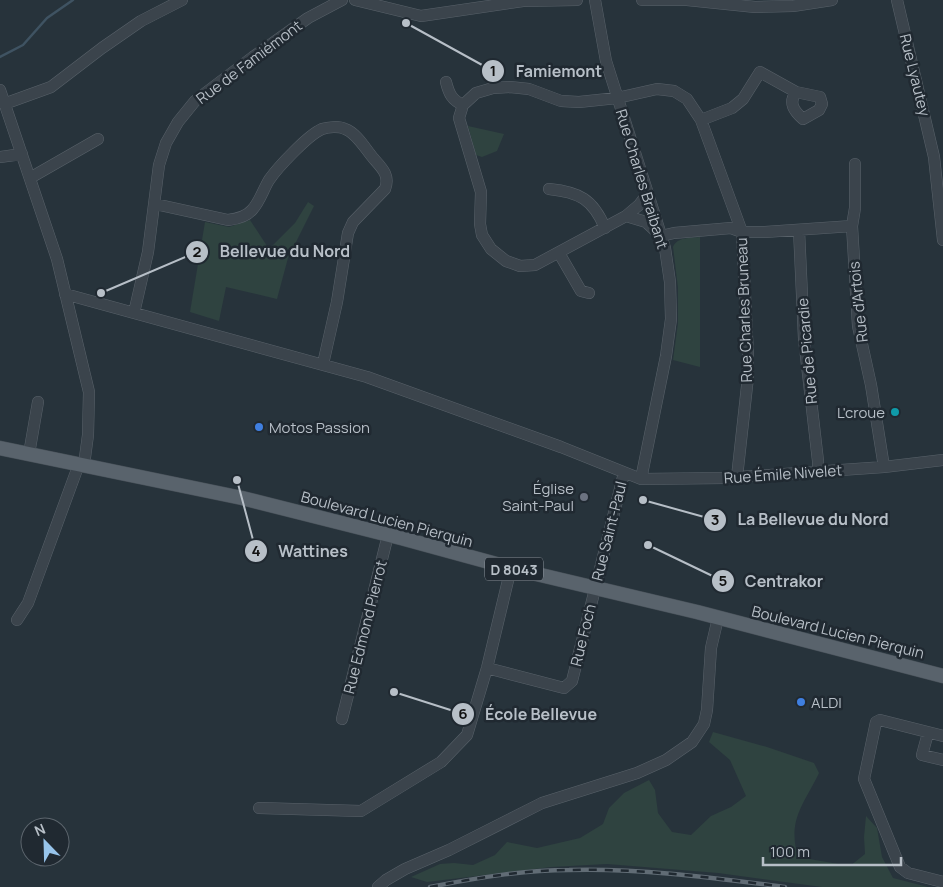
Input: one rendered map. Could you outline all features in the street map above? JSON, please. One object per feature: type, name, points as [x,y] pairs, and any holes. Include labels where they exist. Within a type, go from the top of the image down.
[{"type":"main road","name":"D 8043","points":[[0,448],[81,464]]},
{"type":"main road","name":"Boulevard Lucien Pierquin","points":[[81,464],[242,498],[511,568],[718,618],[943,676]]},
{"type":"street","points":[[4,104],[51,87],[141,21],[182,0]]},
{"type":"street","name":"Rue de Famiémont","points":[[134,313],[148,252],[160,166],[166,144],[178,122],[195,101],[308,18],[342,0]]},
{"type":"street","points":[[355,0],[420,16],[523,1],[577,0]]},
{"type":"street","name":"Rue Charles Braibant","points":[[594,0],[606,61],[661,236],[670,282],[671,319],[666,356],[641,479]]},
{"type":"street","points":[[642,0],[687,0],[755,7],[793,6],[832,0]]},
{"type":"street","name":"Rue Lyautey","points":[[897,0],[934,157],[943,240]]},
{"type":"street","points":[[701,120],[732,108],[743,99],[760,72],[796,92]]},
{"type":"street","points":[[446,82],[453,100],[463,105],[459,118],[481,192],[480,224],[482,235],[491,249],[506,261],[520,266],[535,265],[626,216],[639,205],[648,193]]},
{"type":"street","name":"Rue Charles Bruneau","points":[[463,105],[476,93],[493,88],[529,89],[561,101],[579,102],[617,98],[657,89],[674,91],[687,99],[701,120],[742,232],[748,377],[738,477]]},
{"type":"street","points":[[0,90],[57,259],[89,392],[88,435],[81,464],[28,603],[17,620]]},
{"type":"street","points":[[155,204],[228,220],[239,219],[251,211],[270,179],[285,161],[311,136],[323,129],[335,127],[345,129],[353,135],[386,174],[388,182],[385,189],[353,222],[348,233],[337,302],[324,364]]},
{"type":"street","points":[[30,178],[98,139]]},
{"type":"street","points":[[0,157],[22,154]]},
{"type":"street","name":"Rue d'Artois","points":[[855,164],[855,208],[852,226],[858,326],[884,467]]},
{"type":"street","points":[[548,189],[569,191],[586,201],[598,211],[605,228]]},
{"type":"street","points":[[626,216],[646,222],[661,236],[674,233],[731,228],[742,232],[852,226]]},
{"type":"street","name":"Rue de Picardie","points":[[799,230],[804,339],[818,472]]},
{"type":"street","points":[[559,253],[581,291],[589,293]]},
{"type":"street","name":"Rue Émile Nivelet","points":[[66,294],[367,377],[562,447],[641,479],[738,477],[818,472],[943,460]]},
{"type":"street","points":[[28,454],[38,402]]},
{"type":"street","name":"Rue Saint-Paul","points":[[595,589],[624,473]]},
{"type":"street","name":"Rue Edmond Pierrot","points":[[342,719],[388,535]]},
{"type":"street","points":[[259,808],[362,811],[441,762],[467,735],[487,668],[511,568]]},
{"type":"street","name":"Rue Foch","points":[[487,668],[564,688],[572,681],[595,589]]},
{"type":"street","points":[[378,887],[386,880],[405,870],[542,803],[637,773],[666,760],[692,742],[704,724],[707,710],[711,648],[718,618]]},
{"type":"street","points":[[942,733],[928,732],[880,720],[876,722],[864,779],[900,867],[908,873],[943,882]]},
{"type":"street","points":[[928,732],[922,755],[943,760]]},
{"type":"green space","points":[[468,126],[504,134],[497,151],[482,157],[476,155]]},
{"type":"green space","points":[[308,202],[314,206],[288,258],[277,299],[226,287],[219,321],[190,312],[205,222],[229,227],[250,220],[269,249],[295,223]]},
{"type":"green space","points":[[700,237],[700,367],[673,360],[678,323],[678,288],[673,247],[678,241]]},
{"type":"green space","points":[[713,732],[767,747],[814,763],[819,773],[803,803],[796,822],[795,844],[798,857],[850,866],[865,854],[866,816],[877,828],[882,857],[893,878],[928,887],[822,887],[718,873],[607,864],[551,867],[427,882],[411,877],[440,864],[473,865],[495,855],[507,842],[537,848],[580,838],[603,824],[609,808],[624,793],[649,780],[655,790],[658,813],[672,832],[691,835],[711,816],[731,807],[746,796],[730,760],[709,742]]},
{"type":"waterway","points":[[0,57],[23,45],[47,18],[73,0]]},
{"type":"railway","points":[[430,887],[517,873],[552,870],[678,874],[785,887]]},
{"type":"place","name":"Famiemont","points":[[406,23]]},
{"type":"place","name":"Bellevue du Nord","points":[[101,293]]},
{"type":"place","name":"L'croue","points":[[895,412]]},
{"type":"place","name":"Motos Passion","points":[[259,427]]},
{"type":"place","name":"Wattines","points":[[237,480]]},
{"type":"place","name":"Église Saint-Paul","points":[[584,497]]},
{"type":"place","name":"La Bellevue du Nord","points":[[643,500]]},
{"type":"place","name":"Centrakor","points":[[648,545]]},
{"type":"place","name":"École Bellevue","points":[[394,692]]},
{"type":"place","name":"ALDI","points":[[801,702]]}]
